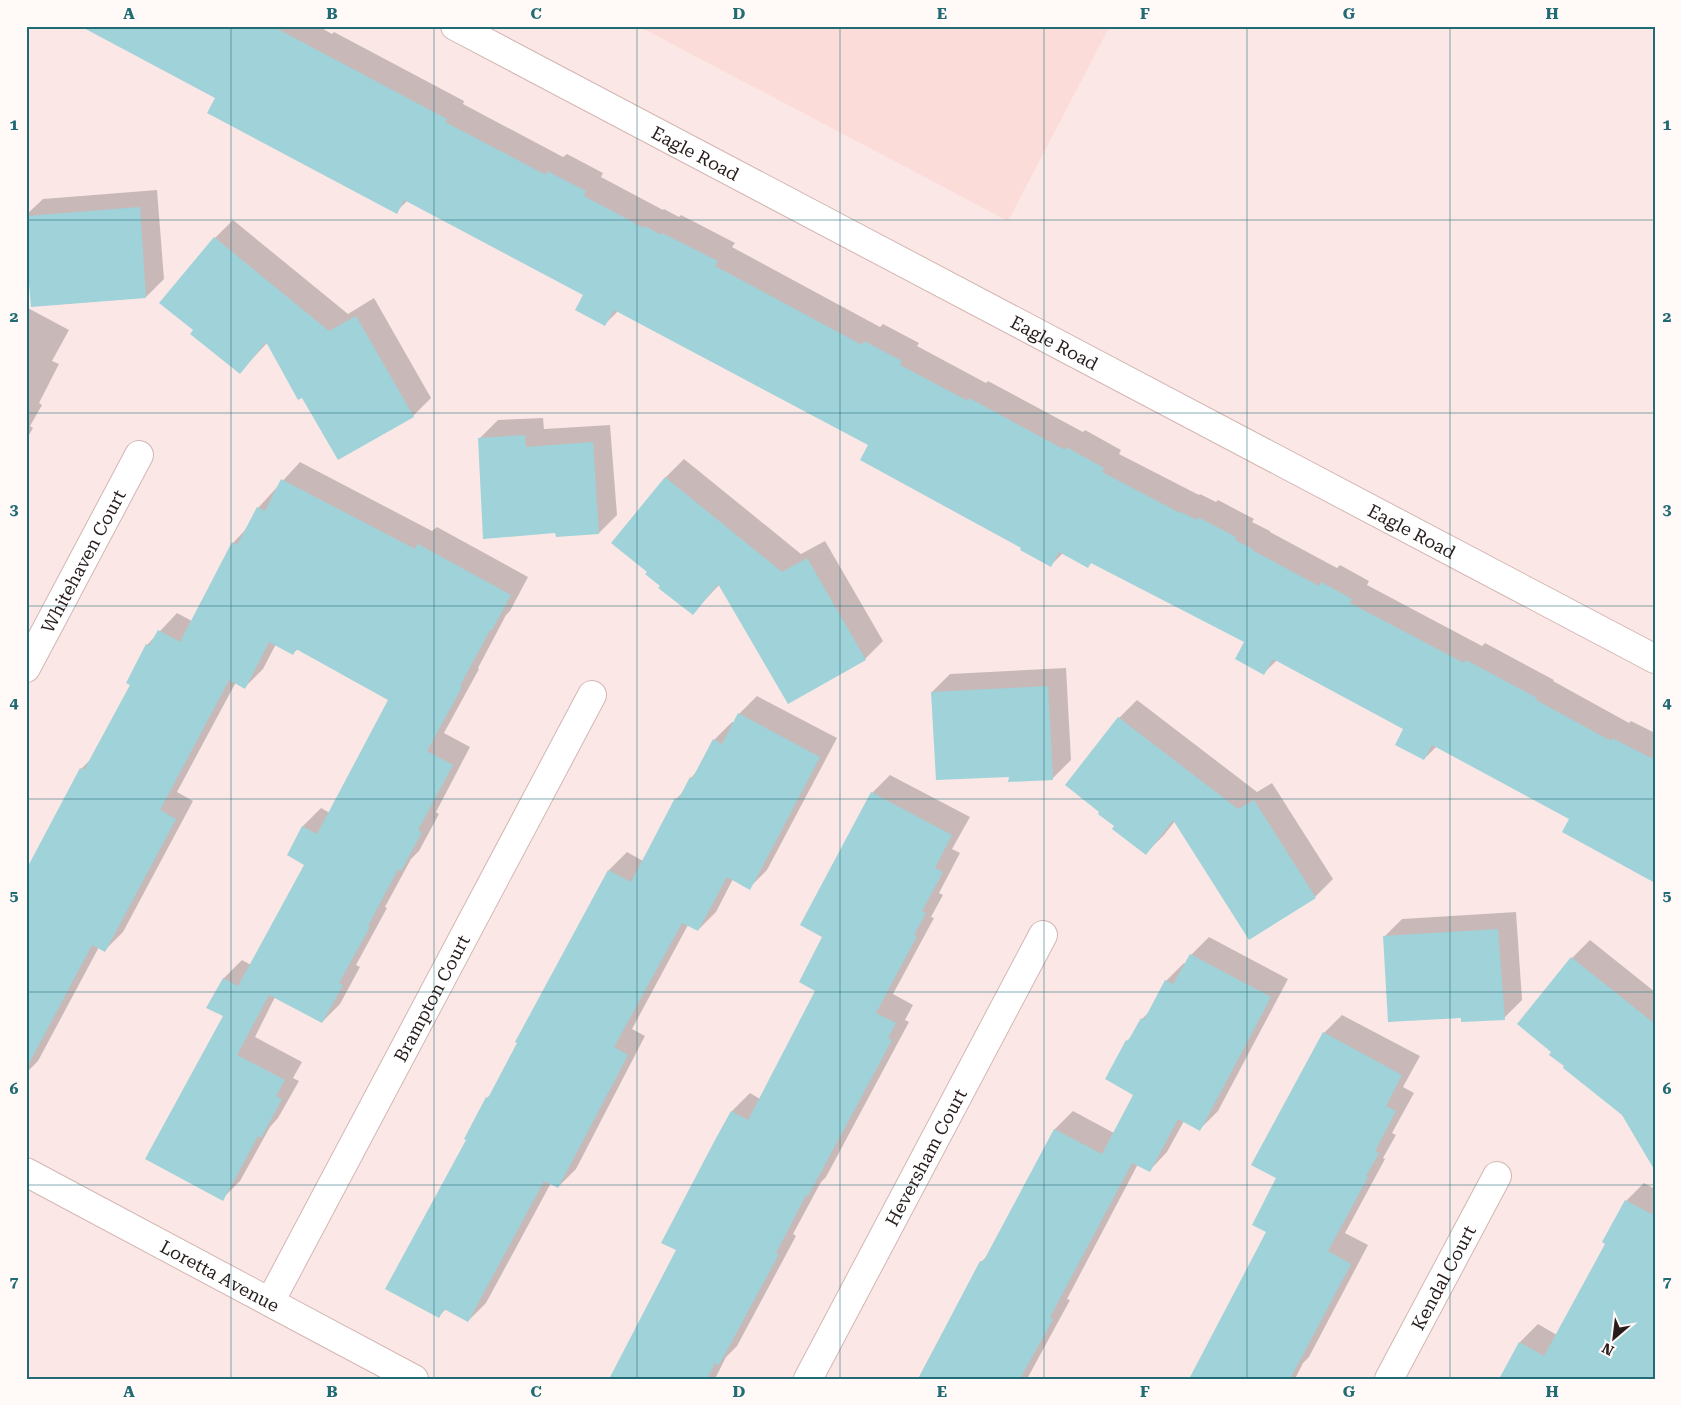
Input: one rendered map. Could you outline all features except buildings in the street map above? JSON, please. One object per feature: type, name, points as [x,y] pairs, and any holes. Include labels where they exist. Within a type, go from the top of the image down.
[{"type":"street","name":"Eagle Road","points":[[455,26],[1655,659]]},
{"type":"street","name":"Whitehaven Court","points":[[26,668],[139,455]]},
{"type":"street","name":"Brampton Court","points":[[270,1302],[592,695]]},
{"type":"street","name":"Heversham Court","points":[[808,1379],[1044,935]]},
{"type":"street","name":"Loretta Avenue","points":[[26,1172],[414,1379]]},
{"type":"street","name":"Kendal Court","points":[[1389,1379],[1497,1176]]},
{"type":"shaded area","points":[[638,26],[1110,26],[1008,221]]}]
